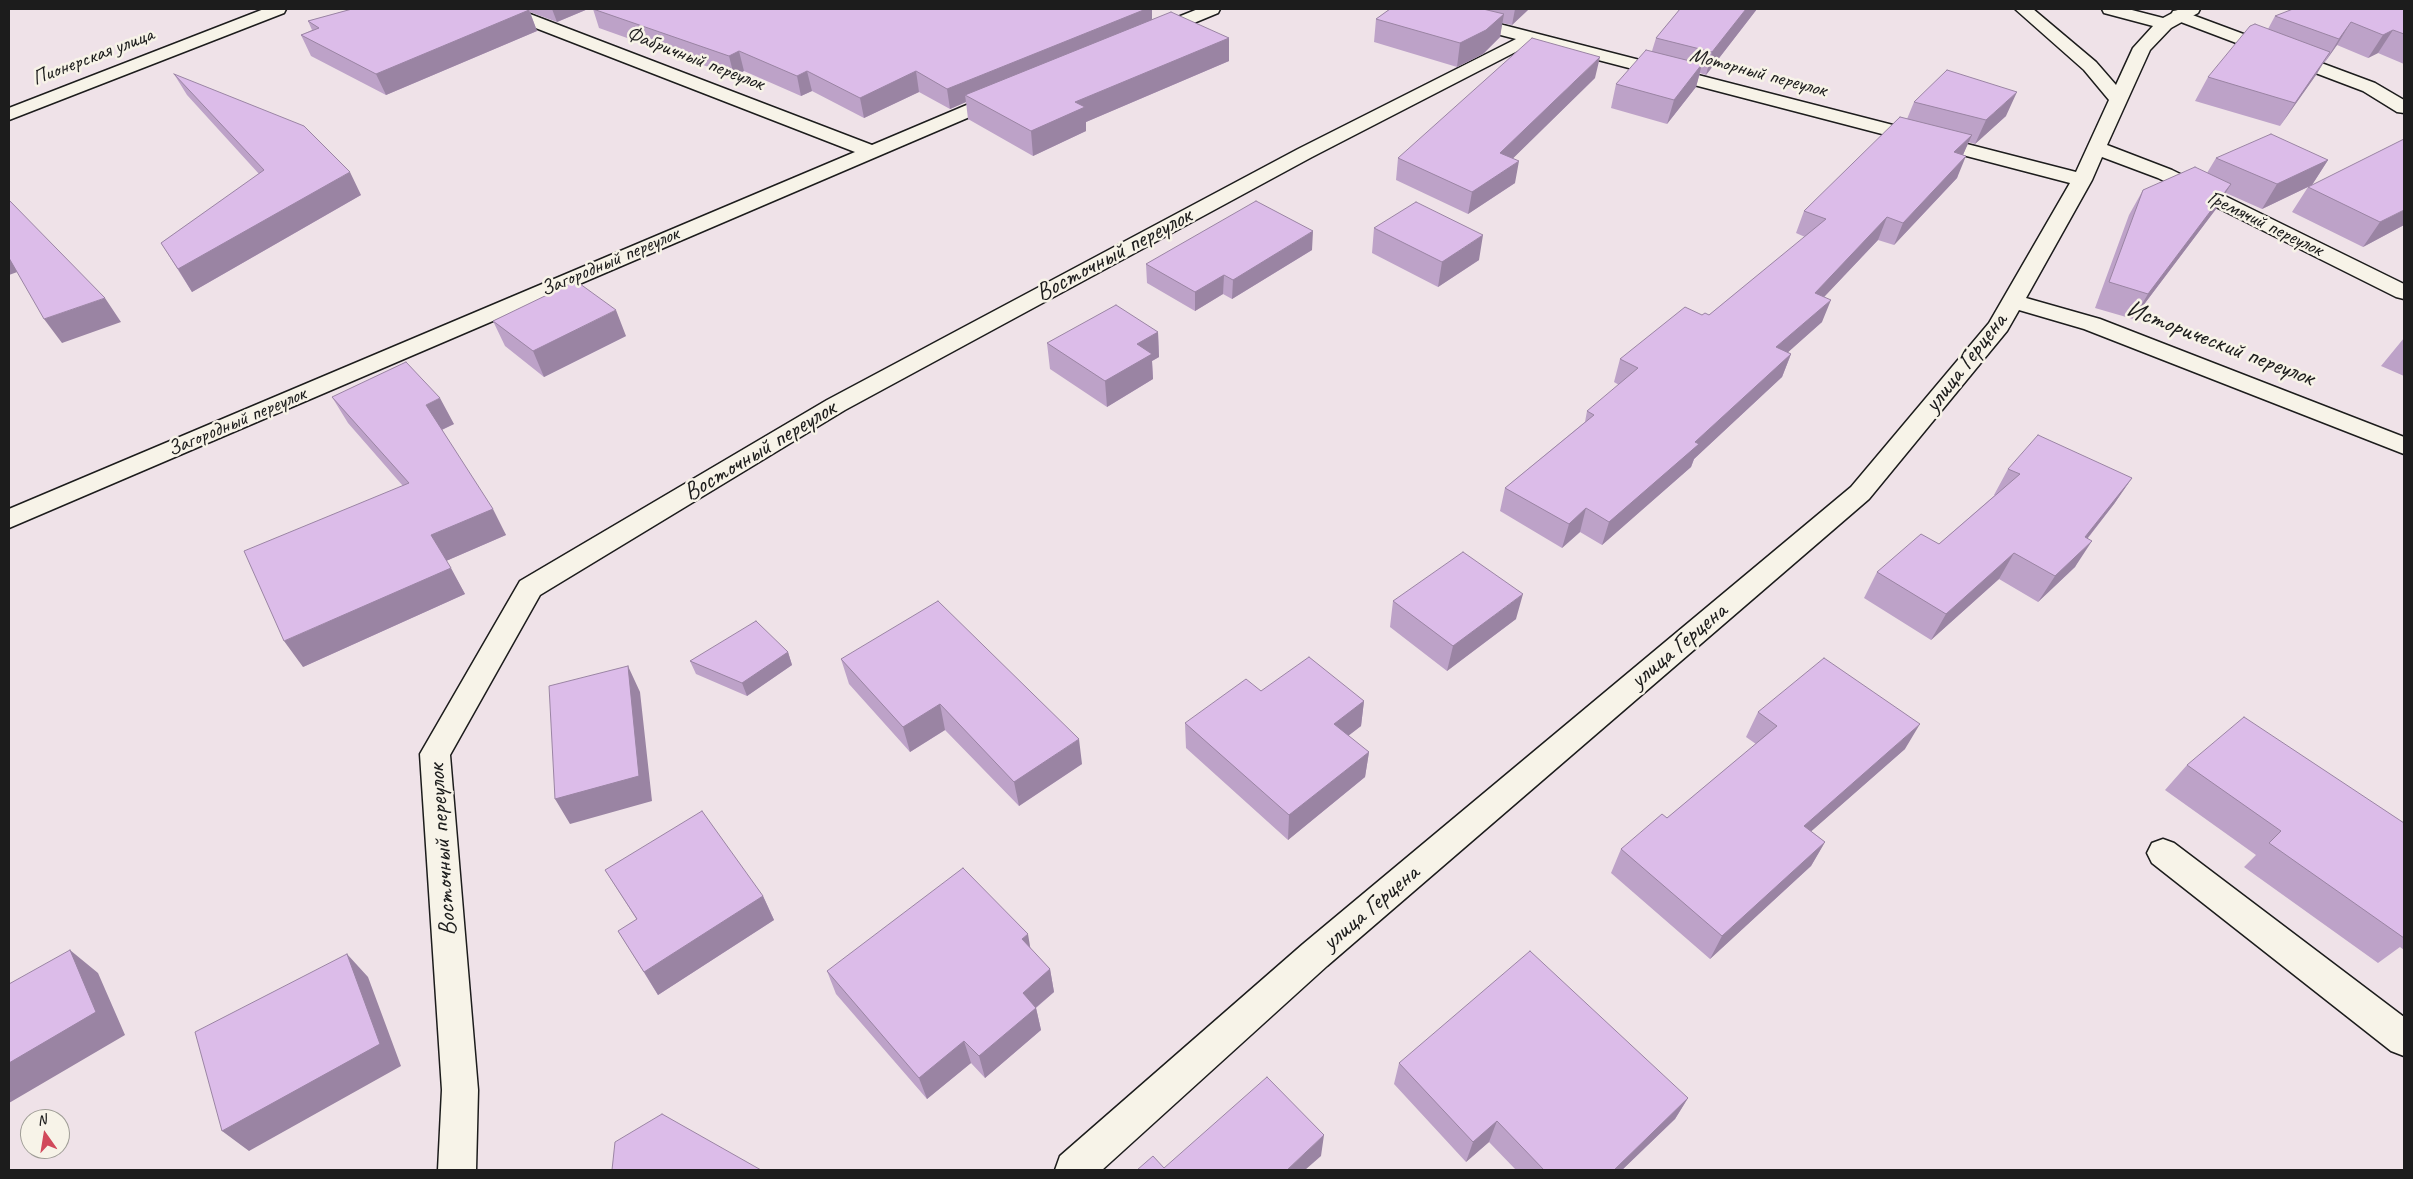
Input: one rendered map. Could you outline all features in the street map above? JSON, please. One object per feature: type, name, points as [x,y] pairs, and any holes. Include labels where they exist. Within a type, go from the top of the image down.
[{"type":"street","name":"Пионерская улица","points":[[9,114],[278,9]]},
{"type":"street","name":"Фабричный переулок","points":[[503,9],[870,151]]},
{"type":"street","points":[[1138,40],[1212,9]]},
{"type":"street","name":"Моторный переулок","points":[[1422,9],[2082,180]]},
{"type":"street","points":[[2022,9],[2090,66],[2119,100]]},
{"type":"street","points":[[2110,9],[2179,16],[2369,88],[2404,108]]},
{"type":"street","name":"улица Герцена","points":[[1074,1170],[1323,949],[1860,493],[1999,326],[2082,180],[2142,48],[2179,16]]},
{"type":"street","name":"Восточный переулок","points":[[456,1170],[460,1090],[435,754],[530,588],[836,405],[1305,152],[1532,37]]},
{"type":"street","name":"Загородный переулок","points":[[9,519],[870,151],[1018,90]]},
{"type":"street","name":"Гремячий переулок","points":[[2097,148],[2165,174],[2404,292]]},
{"type":"street","name":"Исторический переулок","points":[[2014,301],[2092,324],[2404,446]]},
{"type":"street","points":[[2163,853],[2404,1039]]},
{"type":"building","points":[[352,9],[529,10],[376,74],[301,35],[319,28],[308,21]]},
{"type":"building","points":[[593,9],[1146,9],[947,89],[916,71],[860,98],[807,71],[797,76],[739,51],[729,56]]},
{"type":"building","points":[[1390,9],[1483,9],[1504,14],[1486,30],[1460,43],[1376,19]]},
{"type":"building","points":[[1680,9],[1746,9],[1712,52],[1656,38]]},
{"type":"building","points":[[2293,9],[2404,9],[2404,34],[2393,30],[2383,35],[2351,22],[2339,39],[2275,16]]},
{"type":"building","points":[[1171,12],[1229,38],[1075,102],[1085,107],[1031,131],[965,95]]},
{"type":"building","points":[[2255,24],[2330,52],[2295,103],[2208,77],[2250,26]]},
{"type":"building","points":[[1532,38],[1600,57],[1500,153],[1519,161],[1472,192],[1398,158]]},
{"type":"building","points":[[1646,50],[1702,64],[1674,100],[1616,84]]},
{"type":"building","points":[[1947,70],[2017,92],[1986,120],[1914,102]]},
{"type":"building","points":[[174,74],[304,126],[350,172],[178,269],[161,243],[264,170]]},
{"type":"building","points":[[1900,117],[1972,135],[1954,152],[1966,156],[1903,223],[1887,217],[1815,293],[1831,300],[1776,347],[1791,354],[1695,442],[1699,444],[1609,522],[1586,508],[1569,524],[1505,488],[1594,415],[1587,411],[1638,368],[1620,359],[1685,307],[1702,315],[1705,313],[1709,315],[1826,219],[1804,211]]},
{"type":"building","points":[[2271,134],[2328,160],[2277,184],[2216,158]]},
{"type":"building","points":[[2404,139],[2404,210],[2380,222],[2308,187]]},
{"type":"building","points":[[2195,167],[2231,184],[2148,294],[2109,282],[2143,190]]},
{"type":"building","points":[[9,200],[105,298],[44,319],[9,258]]},
{"type":"building","points":[[1256,201],[1313,231],[1233,280],[1224,275],[1195,292],[1146,264]]},
{"type":"building","points":[[1416,202],[1483,235],[1442,262],[1374,228]]},
{"type":"building","points":[[576,281],[616,310],[533,351],[493,321]]},
{"type":"building","points":[[1116,305],[1158,332],[1137,344],[1152,354],[1105,381],[1047,343]]},
{"type":"building","points":[[406,362],[440,398],[426,405],[493,509],[431,535],[451,568],[284,641],[244,551],[409,483],[332,397]]},
{"type":"building","points":[[2038,435],[2132,478],[2085,537],[2092,541],[2055,576],[2014,553],[1946,614],[1877,572],[1921,534],[1939,544],[2020,474],[2008,469]]},
{"type":"building","points":[[1463,552],[1523,594],[1453,646],[1393,601]]},
{"type":"building","points":[[938,601],[1079,739],[1014,782],[940,704],[903,727],[841,659]]},
{"type":"building","points":[[756,621],[788,652],[742,683],[690,661]]},
{"type":"building","points":[[1309,657],[1364,701],[1334,724],[1369,752],[1289,815],[1185,723],[1246,679],[1261,691]]},
{"type":"building","points":[[1824,658],[1920,724],[1804,826],[1825,842],[1722,936],[1621,849],[1662,814],[1667,818],[1777,726],[1758,712]]},
{"type":"building","points":[[628,666],[639,776],[555,799],[549,686]]},
{"type":"building","points":[[2244,717],[2404,823],[2404,938],[2269,843],[2281,831],[2187,765]]},
{"type":"building","points":[[702,811],[763,896],[644,972],[618,931],[637,919],[605,870]]},
{"type":"building","points":[[963,868],[1028,934],[1022,939],[1050,969],[1023,993],[1036,1008],[979,1056],[964,1041],[919,1078],[827,971]]},
{"type":"building","points":[[70,950],[96,1012],[9,1063],[9,984]]},
{"type":"building","points":[[1530,951],[1688,1098],[1614,1170],[1544,1170],[1497,1121],[1473,1142],[1399,1063]]},
{"type":"building","points":[[347,954],[380,1044],[222,1131],[195,1032]]},
{"type":"building","points":[[1267,1077],[1324,1135],[1287,1170],[1137,1170],[1153,1156],[1164,1168]]},
{"type":"building","points":[[662,1114],[761,1170],[612,1170],[615,1142]]}]
